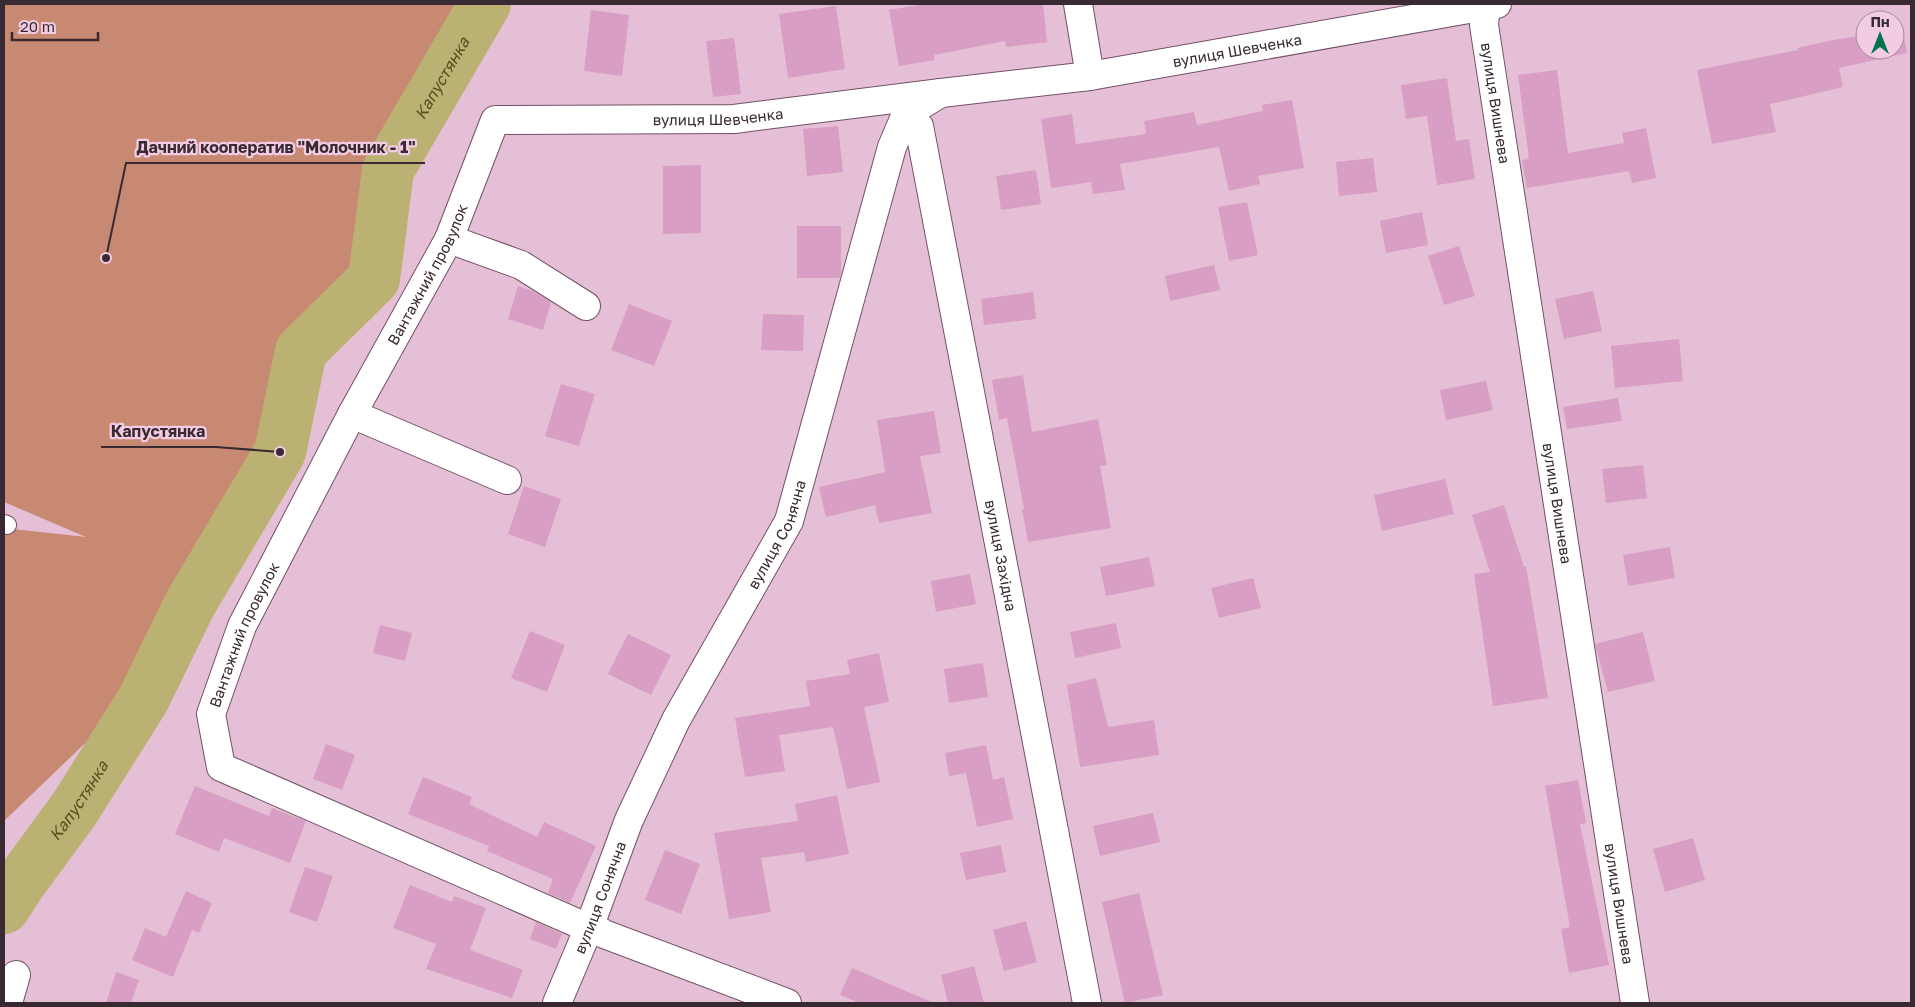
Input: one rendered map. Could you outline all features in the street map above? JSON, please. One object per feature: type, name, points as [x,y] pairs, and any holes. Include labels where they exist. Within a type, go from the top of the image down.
[{"type":"street","points":[[1078,4],[1090,76]]},
{"type":"street","name":"вулиця Шевченка","points":[[496,120],[734,119],[1090,76],[1490,5]]},
{"type":"street","name":"вулиця Вишнева","points":[[1490,5],[1484,25],[1635,1003]]},
{"type":"street","points":[[906,114],[941,93]]},
{"type":"street","name":"вулиця Сонячна","points":[[557,1003],[590,924],[629,820],[676,720],[789,522],[892,147],[906,114]]},
{"type":"street","name":"вулиця Західна","points":[[906,114],[919,126],[1087,1003]]},
{"type":"street","name":"Вантажний провулок","points":[[496,120],[450,239],[352,414],[242,626],[211,714],[220,767],[577,923],[590,924],[604,934],[787,1003]]},
{"type":"street","points":[[450,239],[521,265],[586,306]]},
{"type":"street","points":[[352,414],[508,480]]},
{"type":"street","points":[[8,1003],[16,975]]},
{"type":"shaded area","points":[[4,4],[461,4],[371,157],[354,275],[282,339],[261,451],[197,541],[127,703],[4,821],[4,528],[86,537],[4,502]]},
{"type":"building","points":[[924,4],[1043,4],[1047,42],[1006,47],[1005,41],[934,55],[935,60],[899,66],[889,10]]},
{"type":"building","points":[[836,6],[845,69],[788,78],[779,14]]},
{"type":"building","points":[[591,10],[629,15],[622,76],[584,71]]},
{"type":"building","points":[[1855,37],[1855,60],[1875,60],[1839,68],[1843,87],[1770,104],[1776,132],[1712,144],[1697,70],[1798,50],[1797,48]]},
{"type":"building","points":[[734,38],[741,94],[713,97],[706,41]]},
{"type":"building","points":[[1557,70],[1568,153],[1624,143],[1622,133],[1646,128],[1656,178],[1632,183],[1629,171],[1527,188],[1522,160],[1529,159],[1518,75]]},
{"type":"building","points":[[1447,78],[1456,141],[1469,139],[1475,179],[1437,185],[1427,116],[1406,119],[1401,85]]},
{"type":"building","points":[[1292,100],[1304,168],[1258,176],[1260,184],[1229,191],[1219,147],[1120,164],[1125,190],[1093,194],[1091,182],[1051,188],[1041,119],[1072,114],[1076,144],[1146,134],[1144,121],[1194,112],[1197,125],[1263,111],[1262,105]]},
{"type":"building","points":[[838,126],[843,172],[807,176],[803,129]]},
{"type":"building","points":[[1373,158],[1377,192],[1339,196],[1336,162]]},
{"type":"building","points":[[701,165],[701,233],[663,234],[663,166]]},
{"type":"building","points":[[1036,170],[1041,204],[1001,210],[996,176]]},
{"type":"building","points":[[1247,202],[1258,255],[1229,261],[1218,207]]},
{"type":"building","points":[[1422,212],[1428,245],[1386,253],[1380,221]]},
{"type":"building","points":[[797,226],[841,226],[840,278],[797,278]]},
{"type":"building","points":[[1459,246],[1475,296],[1444,305],[1428,256]]},
{"type":"building","points":[[1214,265],[1220,290],[1170,301],[1165,276]]},
{"type":"building","points":[[518,286],[533,291],[551,302],[543,330],[508,319]]},
{"type":"building","points":[[1593,291],[1602,331],[1564,339],[1555,299]]},
{"type":"building","points":[[1033,292],[1036,319],[984,325],[981,299]]},
{"type":"building","points":[[629,304],[672,321],[654,366],[611,350]]},
{"type":"building","points":[[763,314],[804,315],[803,351],[761,350]]},
{"type":"building","points":[[1679,339],[1683,381],[1615,388],[1611,346]]},
{"type":"building","points":[[1023,375],[1032,432],[1098,419],[1107,465],[1100,466],[1111,528],[1028,542],[1022,509],[1024,509],[1007,418],[999,420],[992,380]]},
{"type":"building","points":[[1486,381],[1493,410],[1446,420],[1440,390]]},
{"type":"building","points":[[561,384],[595,394],[579,446],[545,436]]},
{"type":"building","points":[[1618,398],[1622,421],[1567,429],[1563,407]]},
{"type":"building","points":[[934,411],[941,453],[920,456],[932,513],[879,523],[875,505],[826,517],[819,487],[885,472],[877,420]]},
{"type":"building","points":[[1643,465],[1647,498],[1606,503],[1602,469]]},
{"type":"building","points":[[1445,479],[1454,514],[1382,531],[1374,495]]},
{"type":"building","points":[[524,486],[561,499],[545,547],[508,534]]},
{"type":"building","points":[[1504,505],[1524,567],[1526,566],[1548,698],[1493,706],[1474,574],[1490,572],[1472,515]]},
{"type":"building","points":[[1670,547],[1675,578],[1628,586],[1623,555]]},
{"type":"building","points":[[1149,557],[1155,586],[1106,596],[1100,567]]},
{"type":"building","points":[[970,574],[976,604],[936,612],[931,581]]},
{"type":"building","points":[[1253,578],[1261,608],[1219,618],[1211,588]]},
{"type":"building","points":[[1116,623],[1121,648],[1075,658],[1070,632]]},
{"type":"building","points":[[380,625],[412,633],[405,661],[373,653]]},
{"type":"building","points":[[530,631],[565,645],[547,692],[511,678]]},
{"type":"building","points":[[1643,632],[1655,681],[1608,692],[1595,644]]},
{"type":"building","points":[[628,634],[671,655],[651,695],[608,674]]},
{"type":"building","points":[[879,653],[889,702],[864,707],[880,782],[847,789],[833,727],[779,735],[785,771],[745,777],[735,718],[810,706],[806,681],[850,674],[847,660]]},
{"type":"building","points":[[983,663],[988,697],[949,703],[944,669]]},
{"type":"building","points":[[1096,678],[1108,727],[1154,720],[1159,755],[1080,767],[1067,685]]},
{"type":"building","points":[[326,744],[355,755],[342,790],[313,779]]},
{"type":"building","points":[[986,745],[993,780],[1004,777],[1013,819],[977,827],[966,773],[949,776],[945,753]]},
{"type":"building","points":[[423,777],[472,797],[469,804],[537,837],[544,822],[596,846],[570,903],[548,893],[553,879],[487,851],[489,846],[408,814]]},
{"type":"building","points":[[1578,780],[1586,823],[1580,824],[1609,965],[1569,973],[1561,929],[1570,927],[1545,786]]},
{"type":"building","points":[[195,786],[269,816],[272,808],[306,821],[290,863],[224,838],[219,852],[175,834]]},
{"type":"building","points":[[837,795],[849,854],[806,862],[804,852],[761,858],[771,912],[729,919],[714,833],[798,821],[795,804]]},
{"type":"building","points":[[1153,813],[1160,842],[1100,856],[1093,826]]},
{"type":"building","points":[[1693,838],[1705,880],[1665,892],[1653,849]]},
{"type":"building","points":[[1001,845],[1006,872],[966,880],[960,853]]},
{"type":"building","points":[[665,850],[700,864],[681,914],[645,900]]},
{"type":"building","points":[[305,867],[333,876],[317,922],[289,912]]},
{"type":"building","points":[[410,885],[452,902],[454,896],[486,908],[470,950],[523,970],[512,998],[426,969],[436,944],[393,928]]},
{"type":"building","points":[[186,891],[212,903],[199,933],[192,930],[173,977],[132,960],[145,928],[166,937]]},
{"type":"building","points":[[1139,893],[1163,995],[1125,1003],[1102,902]]},
{"type":"building","points":[[1026,921],[1037,962],[1004,971],[993,930]]},
{"type":"building","points":[[536,922],[562,934],[556,949],[530,939]]},
{"type":"building","points":[[974,966],[984,1003],[948,1003],[941,975]]},
{"type":"building","points":[[852,968],[934,1003],[859,1003],[840,995]]},
{"type":"building","points":[[116,972],[139,980],[131,1003],[106,1003]]},
{"type":"waterway","name":"Капустянка","points":[[4,908],[75,808],[143,700],[190,604],[280,452],[301,351],[374,279],[388,170],[485,4]]},
{"type":"place","name":"Дачний кооператив \"Молочник - 1\"","points":[[106,258]]},
{"type":"place","name":"Капустянка","points":[[280,452]]}]
